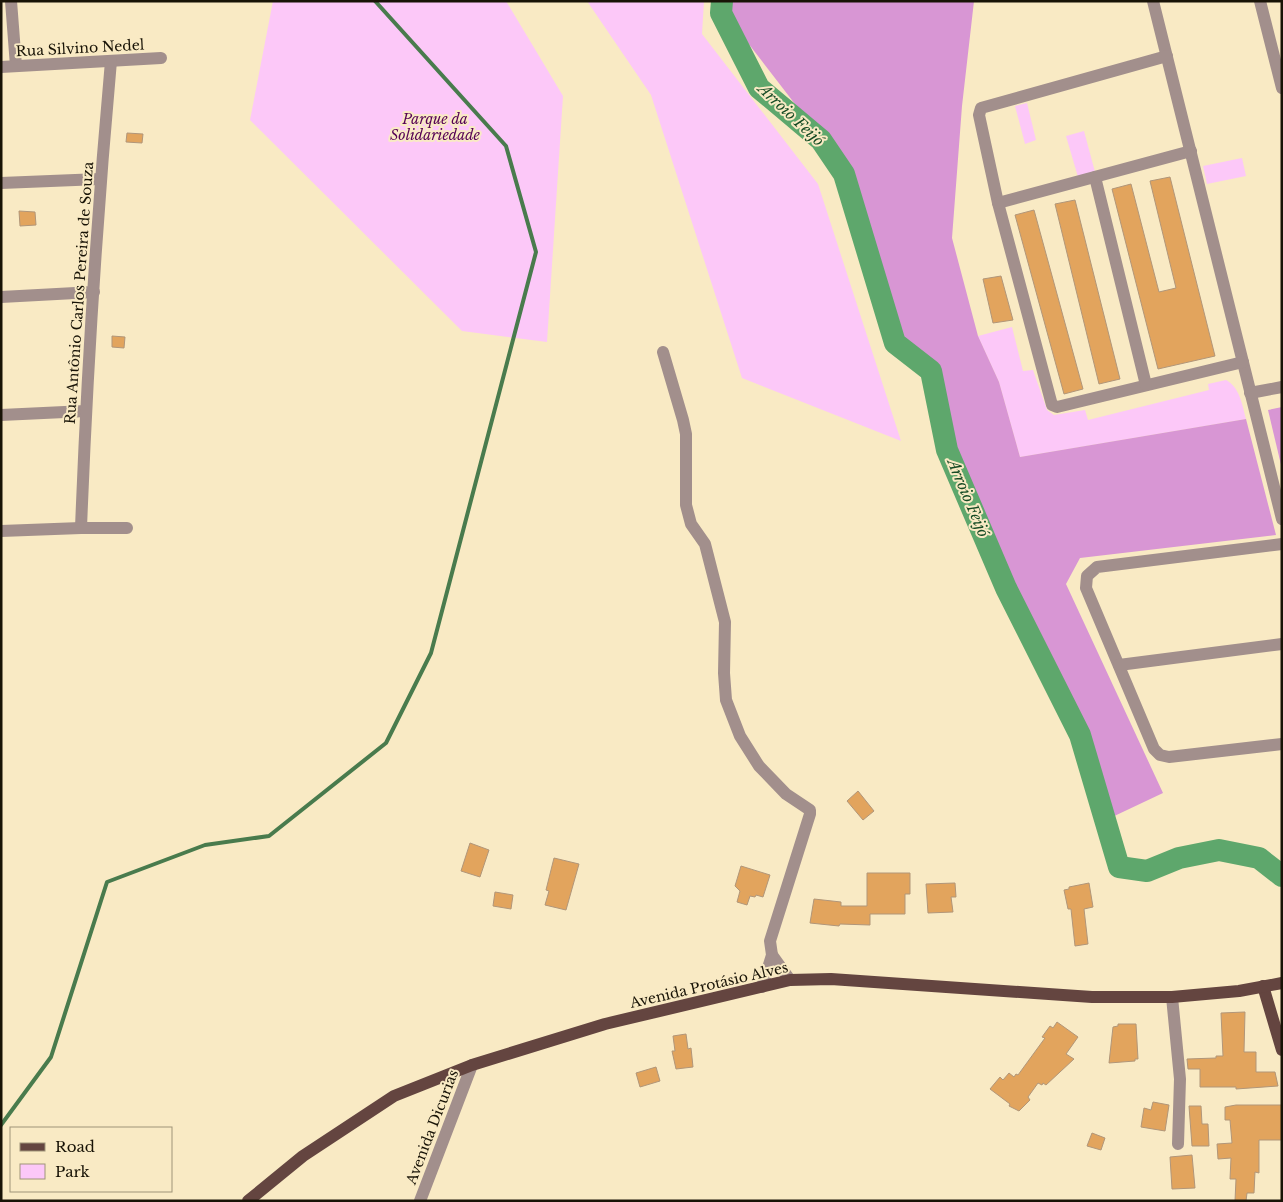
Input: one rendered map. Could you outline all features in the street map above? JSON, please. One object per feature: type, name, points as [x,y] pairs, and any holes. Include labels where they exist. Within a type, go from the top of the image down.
[{"type":"main road","name":"Avenida Protásio Alves","points":[[248,1201],[303,1156],[394,1096],[472,1065],[605,1024],[790,980],[831,979],[1092,997],[1172,997],[1239,990],[1282,983]]},
{"type":"main road","points":[[1263,986],[1282,1050]]},
{"type":"street","points":[[11,1],[16,66]]},
{"type":"street","points":[[1153,1],[1282,520]]},
{"type":"street","points":[[1260,1],[1282,88]]},
{"type":"street","points":[[1167,56],[981,108],[979,115],[998,203],[1052,405],[1057,407],[1243,362]]},
{"type":"street","name":"Rua Silvino Nedel","points":[[1,67],[161,58]]},
{"type":"street","name":"Rua Antônio Carlos Pereira de Souza","points":[[81,528],[100,179],[111,61]]},
{"type":"street","points":[[998,203],[1191,151]]},
{"type":"street","points":[[1095,177],[1146,385]]},
{"type":"street","points":[[1,183],[100,179]]},
{"type":"street","points":[[1,297],[94,292]]},
{"type":"street","points":[[663,352],[684,427],[686,505],[691,524],[705,544],[725,622],[724,672],[726,700],[740,736],[758,766],[786,794],[810,810],[770,941],[772,955],[762,987]]},
{"type":"street","points":[[1250,393],[1282,387]]},
{"type":"street","points":[[1,415],[86,411]]},
{"type":"street","points":[[1,531],[127,528]]},
{"type":"street","points":[[1282,544],[1097,567],[1087,576],[1086,588],[1154,749],[1160,755],[1169,757],[1282,744]]},
{"type":"street","points":[[1119,665],[1282,644]]},
{"type":"street","points":[[772,955],[790,980]]},
{"type":"street","points":[[1172,997],[1180,1079],[1178,1144]]},
{"type":"street","name":"Avenida Dicurias","points":[[420,1201],[472,1065]]},
{"type":"green space","name":"Parque da Solidariedade","points":[[273,1],[506,1],[563,96],[547,342],[462,331],[250,120]]},
{"type":"green space","points":[[587,1],[704,1],[702,34],[818,184],[901,441],[742,378],[651,95]]},
{"type":"green space","points":[[1027,103],[1036,140],[1025,144],[1015,106]]},
{"type":"green space","points":[[1084,131],[1095,172],[1078,177],[1066,136]]},
{"type":"green space","points":[[1242,158],[1246,176],[1207,184],[1203,166]]},
{"type":"green space","points":[[1012,327],[1023,371],[1033,370],[1047,410],[1054,415],[1085,410],[1088,420],[1209,390],[1208,384],[1226,380],[1231,383],[1237,392],[1242,402],[1246,419],[1020,457],[999,382],[978,336]]},
{"type":"shaded area","points":[[726,1],[974,1],[962,106],[952,238],[978,336],[999,382],[1020,457],[1246,419],[1276,535],[1080,558],[1066,584],[1163,793],[1108,819],[1085,734],[996,547],[954,451],[936,371],[900,340],[849,174],[724,12]]},
{"type":"shaded area","points":[[1282,407],[1282,469],[1268,410]]},
{"type":"building","points":[[127,133],[143,134],[142,143],[126,142]]},
{"type":"building","points":[[1170,177],[1215,356],[1158,369],[1112,189],[1131,184],[1159,292],[1176,288],[1150,181]]},
{"type":"building","points":[[1075,200],[1120,379],[1099,384],[1055,204]]},
{"type":"building","points":[[1034,210],[1083,389],[1064,394],[1015,215]]},
{"type":"building","points":[[19,211],[35,212],[36,225],[20,226]]},
{"type":"building","points":[[1001,276],[1013,320],[993,323],[983,279]]},
{"type":"building","points":[[112,336],[125,337],[124,348],[112,347]]},
{"type":"building","points":[[858,791],[874,811],[863,820],[847,801]]},
{"type":"building","points":[[470,843],[489,850],[480,877],[461,871]]},
{"type":"building","points":[[554,858],[579,864],[566,910],[545,905],[549,891],[546,890]]},
{"type":"building","points":[[741,866],[770,875],[763,897],[750,896],[747,905],[737,902],[740,891],[735,886]]},
{"type":"building","points":[[867,873],[910,873],[910,894],[905,894],[905,914],[870,914],[870,925],[840,924],[839,926],[810,923],[814,899],[841,902],[841,906],[867,906]]},
{"type":"building","points":[[955,883],[956,897],[951,897],[953,912],[928,913],[926,884]]},
{"type":"building","points":[[1089,883],[1093,907],[1084,909],[1088,944],[1075,946],[1071,909],[1068,909],[1064,890],[1069,889],[1069,887]]},
{"type":"building","points":[[495,892],[513,895],[511,909],[493,906]]},
{"type":"building","points":[[1245,1012],[1244,1052],[1256,1052],[1256,1072],[1275,1072],[1278,1086],[1236,1089],[1236,1087],[1200,1087],[1200,1069],[1188,1069],[1187,1059],[1223,1056],[1221,1013]]},
{"type":"building","points":[[1057,1022],[1078,1037],[1066,1054],[1074,1059],[1046,1085],[1038,1083],[1028,1097],[1030,1100],[1019,1111],[1009,1106],[1010,1104],[990,1089],[1000,1077],[1003,1080],[1009,1073],[1014,1077],[1016,1074],[1018,1075],[1045,1038],[1042,1037],[1050,1026],[1053,1028]]},
{"type":"building","points":[[1118,1024],[1136,1024],[1138,1059],[1135,1059],[1135,1061],[1109,1063],[1113,1027],[1118,1026]]},
{"type":"building","points":[[686,1034],[688,1049],[691,1048],[693,1067],[676,1069],[672,1051],[675,1051],[673,1036]]},
{"type":"building","points":[[656,1067],[660,1081],[640,1087],[636,1073]]},
{"type":"building","points":[[1153,1102],[1169,1105],[1165,1131],[1141,1127],[1144,1108],[1151,1110]]},
{"type":"building","points":[[1236,1105],[1282,1105],[1282,1140],[1259,1140],[1259,1173],[1255,1172],[1254,1193],[1247,1193],[1246,1201],[1235,1201],[1236,1179],[1230,1179],[1231,1158],[1218,1159],[1217,1144],[1232,1143],[1230,1120],[1225,1120],[1225,1107]]},
{"type":"building","points":[[1189,1106],[1201,1106],[1202,1124],[1208,1124],[1209,1146],[1192,1146]]},
{"type":"building","points":[[1092,1133],[1105,1138],[1101,1150],[1087,1146]]},
{"type":"building","points":[[1192,1155],[1195,1188],[1172,1189],[1170,1157]]},
{"type":"waterway","points":[[1,1125],[51,1057],[107,882],[205,845],[269,836],[386,743],[431,653],[536,252],[506,146],[375,1]]},
{"type":"waterway","name":"Arroio Feijó","points":[[722,1],[721,13],[759,88],[821,140],[844,174],[895,343],[931,371],[947,450],[1006,588],[1080,735],[1119,867],[1147,871],[1179,858],[1219,850],[1259,858],[1282,876]]}]
